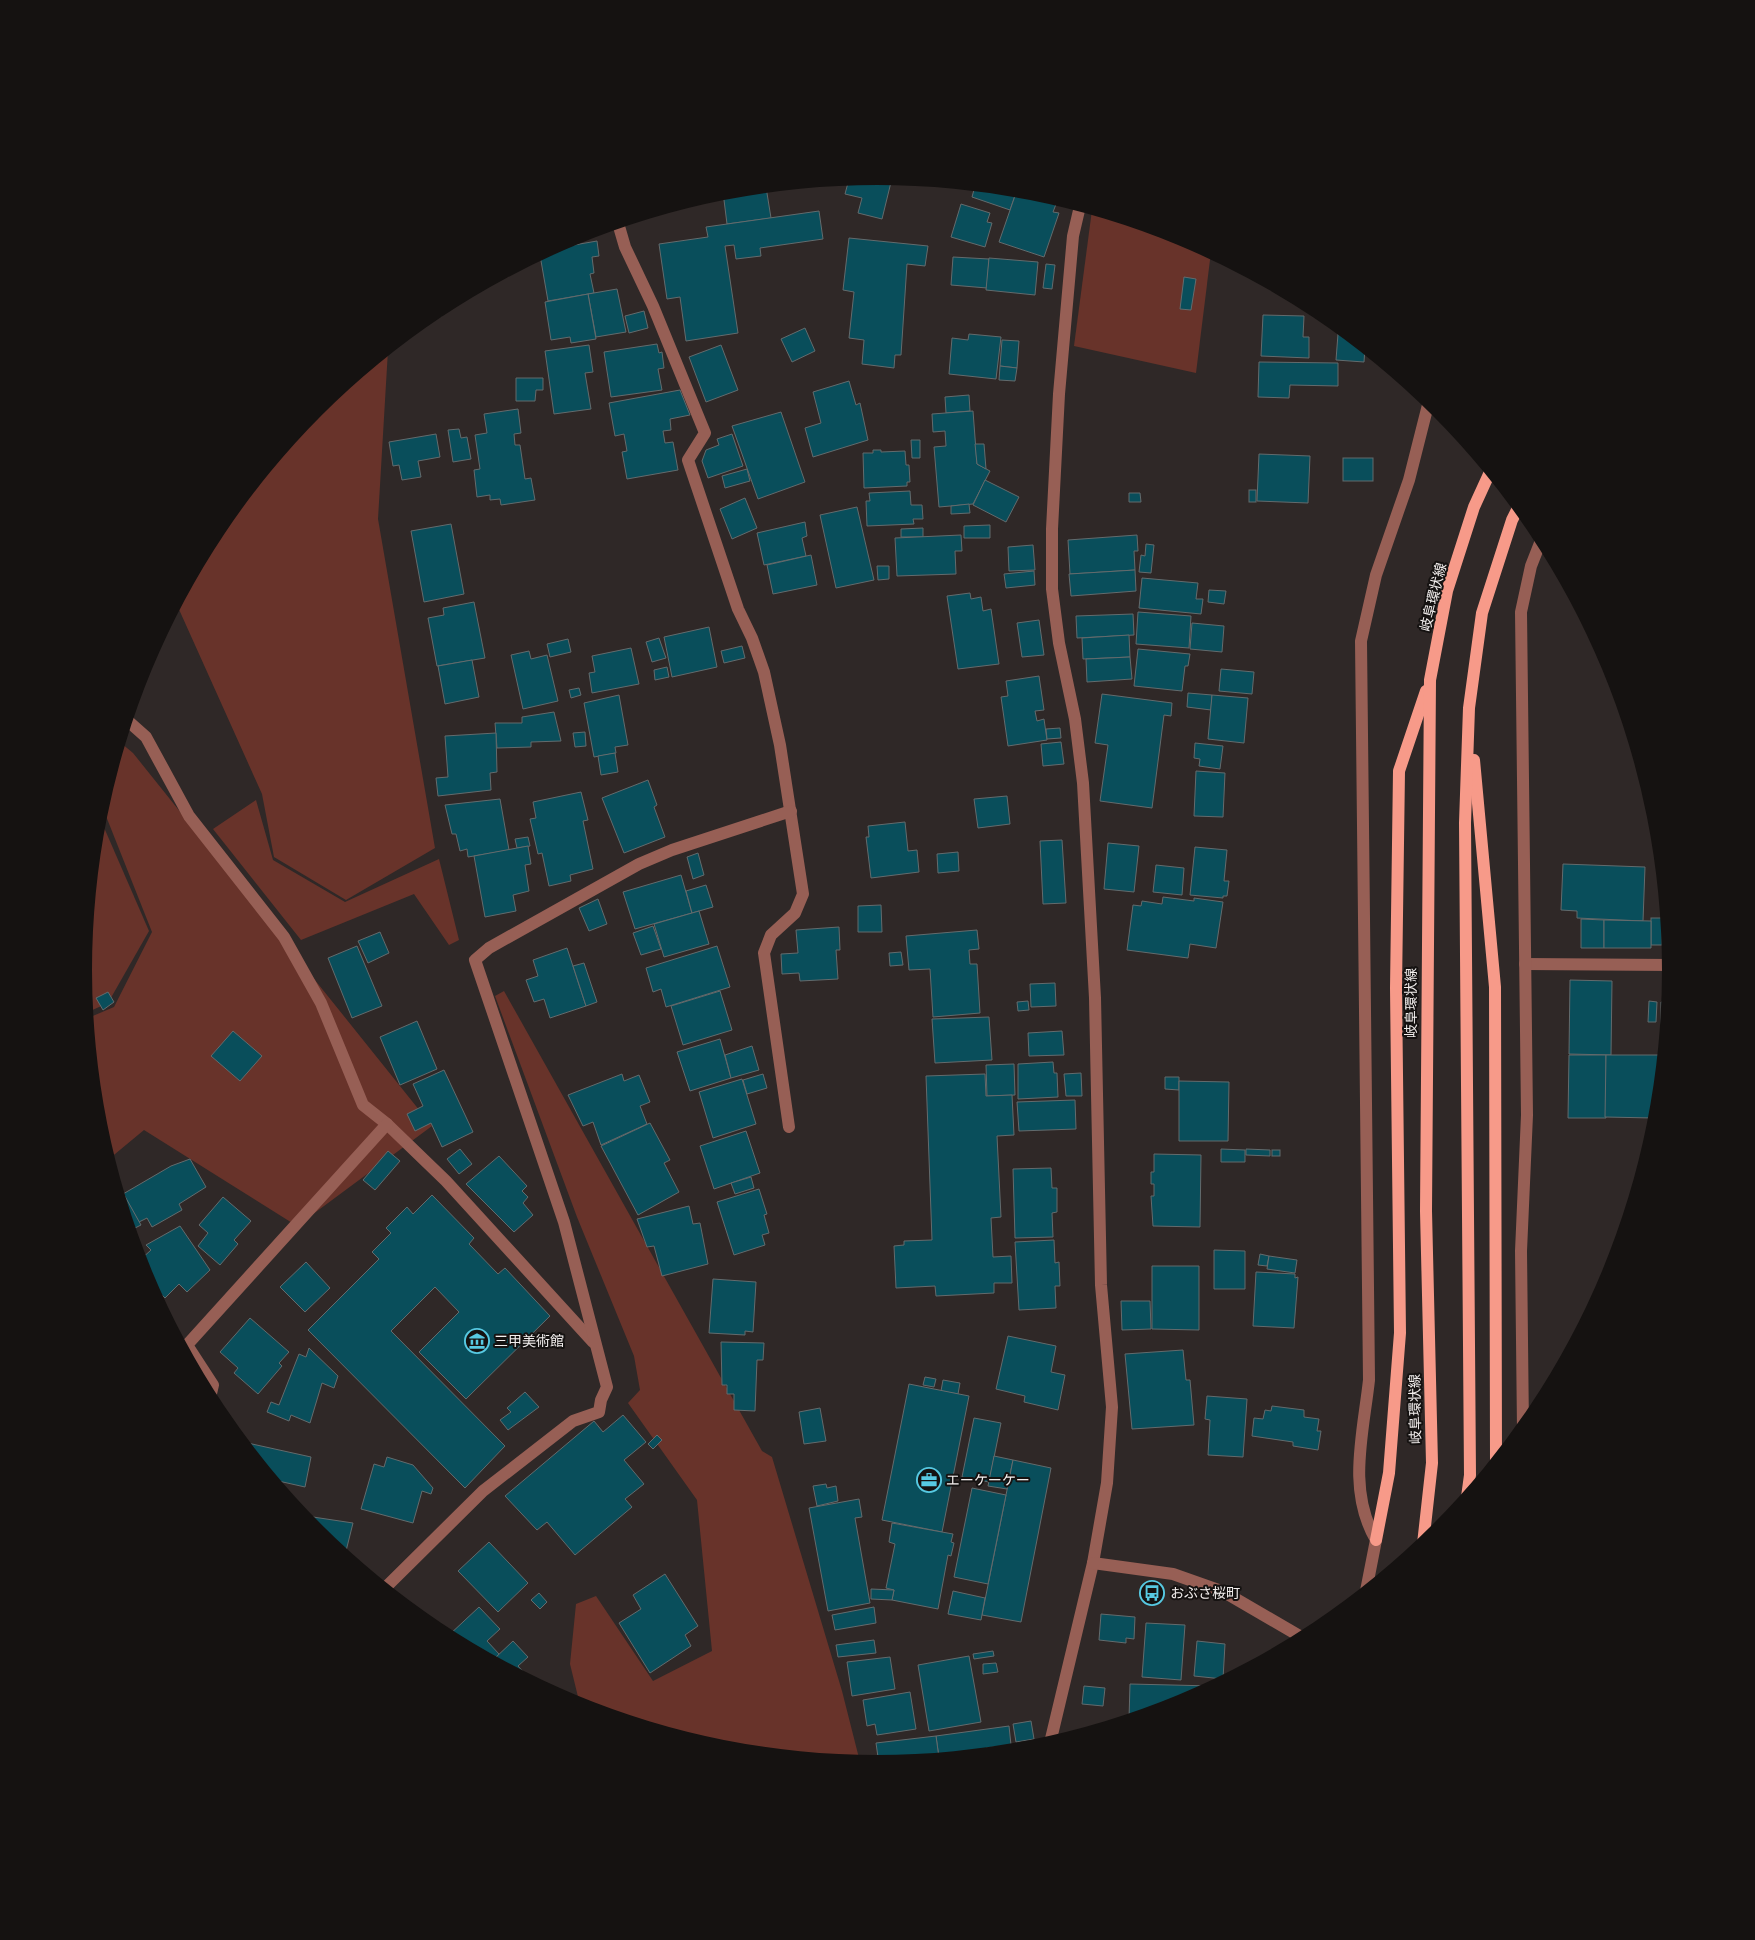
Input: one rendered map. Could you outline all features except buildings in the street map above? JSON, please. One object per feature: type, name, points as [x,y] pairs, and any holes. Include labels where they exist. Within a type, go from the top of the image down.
[{"type":"main road","name":"岐阜環状線","points":[[1424,1533],[1432,1463],[1426,1212],[1430,680],[1447,590],[1474,507],[1488,477]]},
{"type":"main road","points":[[1468,1488],[1470,1475],[1465,823],[1469,708],[1482,613],[1515,514]]},
{"type":"main road","points":[[1376,1540],[1389,1473],[1400,1333],[1396,988],[1399,771],[1430,680]]},
{"type":"main road","points":[[1469,708],[1495,987],[1496,1453]]},
{"type":"street","points":[[1052,1735],[1094,1562],[1107,1483],[1112,1408],[1101,1285],[1095,998],[1083,783],[1076,719],[1059,643],[1052,589],[1052,530],[1059,394],[1073,236],[1079,211]]},
{"type":"street","points":[[620,229],[625,247],[653,306],[705,433],[688,460],[738,609],[752,638],[764,672],[791,811],[803,894],[795,913],[771,935],[764,953],[789,1127]]},
{"type":"street","points":[[1368,1583],[1376,1540],[1366,1521],[1358,1482],[1369,1380],[1361,641],[1376,575],[1409,480],[1427,409]]},
{"type":"street","points":[[1523,1416],[1521,1251],[1527,1115],[1521,612],[1531,566],[1538,547]]},
{"type":"street","points":[[132,725],[146,737],[188,816],[284,937],[321,1003],[362,1105],[387,1124],[446,1181],[595,1344]]},
{"type":"street","points":[[389,1584],[483,1491],[573,1421],[599,1412],[601,1400],[607,1387],[564,1222],[475,960],[489,948],[639,864],[672,850],[791,811]]},
{"type":"street","points":[[1525,964],[1662,965]]},
{"type":"street","points":[[188,1345],[387,1124]]},
{"type":"street","points":[[193,1353],[213,1386]]},
{"type":"street","points":[[1094,1562],[1172,1574],[1224,1592],[1296,1634]]},
{"type":"shaded area","points":[[1091,215],[1130,227],[1210,259],[1196,373],[1074,346]]},
{"type":"shaded area","points":[[388,357],[378,519],[435,848],[346,900],[274,857],[262,794],[180,611],[225,534],[287,452],[322,415]]},
{"type":"shaded area","points":[[125,747],[133,753],[432,1126],[297,1226],[144,1130],[115,1154],[99,1072],[94,1016],[114,1007],[152,932],[107,820]]},
{"type":"shaded area","points":[[256,800],[273,860],[345,902],[439,859],[459,940],[449,945],[414,894],[301,940],[213,829]]},
{"type":"shaded area","points":[[106,831],[149,931],[108,1003],[94,1010],[92,970],[94,919],[99,868]]},
{"type":"shaded area","points":[[504,991],[762,1451],[772,1457],[842,1691],[858,1754],[775,1748],[724,1740],[674,1728],[625,1713],[578,1695],[570,1664],[576,1604],[596,1596],[653,1681],[712,1651],[697,1500],[628,1403],[640,1390],[634,1356],[577,1217],[495,996]]},
{"type":"place","name":"三甲美術館","points":[[477,1341]]},
{"type":"place","name":"エーケーケー","points":[[929,1480]]},
{"type":"place","name":"おぶさ桜町","points":[[1152,1593]]}]
